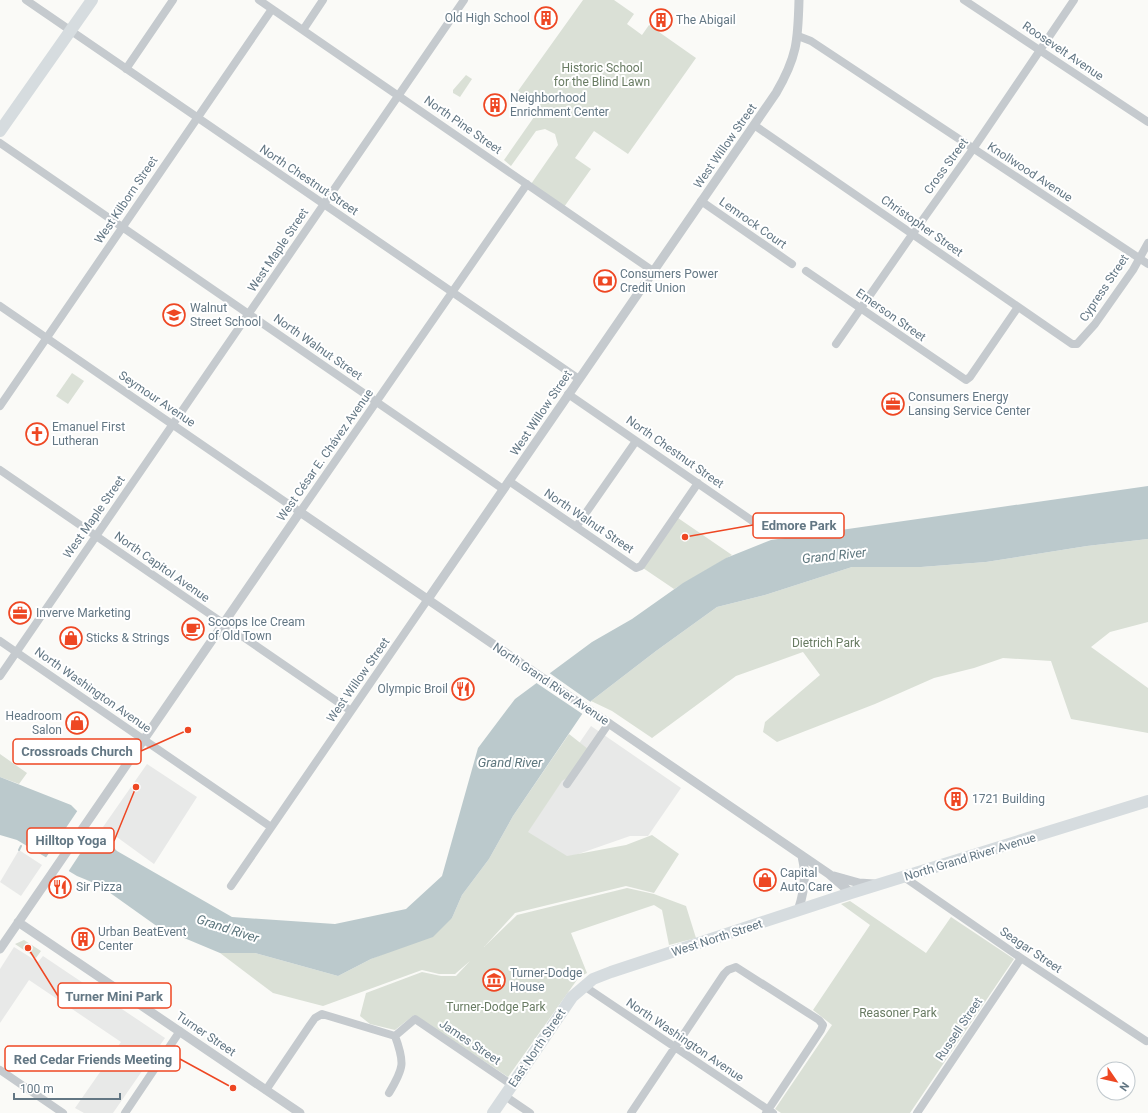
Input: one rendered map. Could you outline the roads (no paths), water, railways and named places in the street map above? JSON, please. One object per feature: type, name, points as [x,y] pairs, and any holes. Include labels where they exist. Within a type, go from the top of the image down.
[{"type":"main road","points":[[0,131],[92,0]]},
{"type":"main road","name":"North Grand River Avenue","points":[[851,894],[1148,801]]},
{"type":"main road","name":"West North Street","points":[[584,986],[593,980],[612,972],[851,894]]},
{"type":"main road","name":"East North Street","points":[[493,1113],[564,1007],[584,986]]},
{"type":"street","name":"North Chestnut Street","points":[[26,0],[579,379]]},
{"type":"street","points":[[126,69],[173,0]]},
{"type":"street","name":"North Pine Street","points":[[259,0],[653,271]]},
{"type":"street","points":[[303,30],[323,0]]},
{"type":"street","name":"West Maple Street","points":[[0,676],[464,0]]},
{"type":"street","name":"West Willow Street","points":[[231,886],[754,125],[790,66],[798,36],[799,0]]},
{"type":"street","name":"Roosevelt Avenue","points":[[964,0],[1148,122]]},
{"type":"street","name":"Cross Street","points":[[836,344],[912,234],[973,150],[1074,0]]},
{"type":"street","name":"West Kilborn Street","points":[[0,406],[45,337],[272,9]]},
{"type":"street","name":"Knollwood Avenue","points":[[798,36],[811,41],[973,150],[1148,264]]},
{"type":"street","name":"Christopher Street","points":[[754,125],[1072,344],[1077,344]]},
{"type":"street","name":"North Walnut Street","points":[[0,143],[503,489]]},
{"type":"street","name":"West César E. Chávez Avenue","points":[[0,949],[527,184]]},
{"type":"street","name":"Lemrock Court","points":[[701,201],[792,264]]},
{"type":"street","name":"Cypress Street","points":[[1077,344],[1095,324],[1133,270],[1138,257],[1148,243]]},
{"type":"street","name":"Emerson Street","points":[[806,270],[966,380],[970,377],[1018,307]]},
{"type":"street","name":"Seymour Avenue","points":[[0,306],[300,512]]},
{"type":"street","name":"North Chestnut Street","points":[[568,394],[767,531]]},
{"type":"street","points":[[576,527],[636,440]]},
{"type":"street","name":"North Capitol Avenue","points":[[0,470],[351,711]]},
{"type":"street","name":"North Walnut Street","points":[[509,481],[636,568],[641,566],[698,483]]},
{"type":"street","name":"North Grand River Avenue","points":[[300,512],[829,874],[851,894]]},
{"type":"street","name":"North Washington Avenue","points":[[0,641],[271,827]]},
{"type":"street","points":[[567,784],[605,721]]},
{"type":"street","points":[[798,911],[806,871],[802,856]]},
{"type":"street","points":[[829,874],[859,883],[882,884]]},
{"type":"street","name":"Seagar Street","points":[[904,878],[1146,1041]]},
{"type":"street","name":"Turner Street","points":[[18,922],[300,1113]]},
{"type":"street","name":"Russell Street","points":[[917,1113],[1021,958]]},
{"type":"street","points":[[631,1113],[724,974],[732,967],[740,968],[819,1020],[823,1025],[769,1112]]},
{"type":"street","name":"North Washington Avenue","points":[[584,986],[769,1112]]},
{"type":"street","points":[[266,1090],[315,1018],[322,1014],[396,1036],[402,1054],[401,1074],[389,1093]]},
{"type":"street","name":"James Street","points":[[396,1036],[415,1019],[512,1084]]},
{"type":"street","points":[[125,1113],[180,1031]]},
{"type":"street","points":[[0,1070],[63,1113]]},
{"type":"street","points":[[505,1096],[530,1113]]},
{"type":"street","points":[[47,1113],[52,1106]]},
{"type":"water","name":"Grand River","points":[[1148,486],[1148,539],[1087,546],[986,562],[921,567],[852,567],[765,595],[717,607],[656,651],[591,701],[513,816],[489,859],[462,895],[452,918],[433,937],[371,959],[338,976],[255,953],[220,953],[158,927],[99,885],[77,876],[17,840],[0,835],[0,777],[71,805],[117,851],[232,917],[335,924],[406,909],[442,876],[478,748],[515,699],[592,642],[632,619],[683,583],[726,558],[771,540]]},
{"type":"waterway","points":[[19,850],[21,846]]},
{"type":"place","name":"Old High School","points":[[546,18]]},
{"type":"place","name":"The Abigail","points":[[661,20]]},
{"type":"place","name":"Neighborhood Enrichment Center","points":[[495,105]]},
{"type":"place","name":"Consumers Power Credit Union","points":[[605,281]]},
{"type":"place","name":"Walnut Street School","points":[[174,315]]},
{"type":"place","name":"Consumers Energy Lansing Service Center","points":[[893,404]]},
{"type":"place","name":"Emanuel First Lutheran","points":[[37,434]]},
{"type":"place","name":"Edmore Park","points":[[685,537]]},
{"type":"place","name":"Inverve Marketing","points":[[20,613]]},
{"type":"place","name":"Scoops Ice Cream of Old Town","points":[[193,629]]},
{"type":"place","name":"Sticks & Strings","points":[[71,638]]},
{"type":"place","name":"Olympic Broil","points":[[463,689]]},
{"type":"place","name":"Headroom Salon","points":[[77,723]]},
{"type":"place","name":"Crossroads Church","points":[[188,730]]},
{"type":"place","name":"Hilltop Yoga","points":[[136,787]]},
{"type":"place","name":"1721 Building","points":[[956,799]]},
{"type":"place","name":"Capital Auto Care","points":[[765,880]]},
{"type":"place","name":"Sir Pizza","points":[[60,887]]},
{"type":"place","name":"Urban BeatEvent Center","points":[[83,939]]},
{"type":"place","name":"Turner Mini Park","points":[[28,948]]},
{"type":"place","name":"Turner-Dodge House","points":[[494,980]]},
{"type":"place","name":"Red Cedar Friends Meeting","points":[[233,1088]]},
{"type":"park label","name":"Historic School for the Blind Lawn","points":[[602,75]]},
{"type":"park label","name":"Dietrich Park","points":[[826,643]]},
{"type":"park label","name":"Turner-Dodge Park","points":[[496,1007]]},
{"type":"park label","name":"Reasoner Park","points":[[898,1013]]}]
